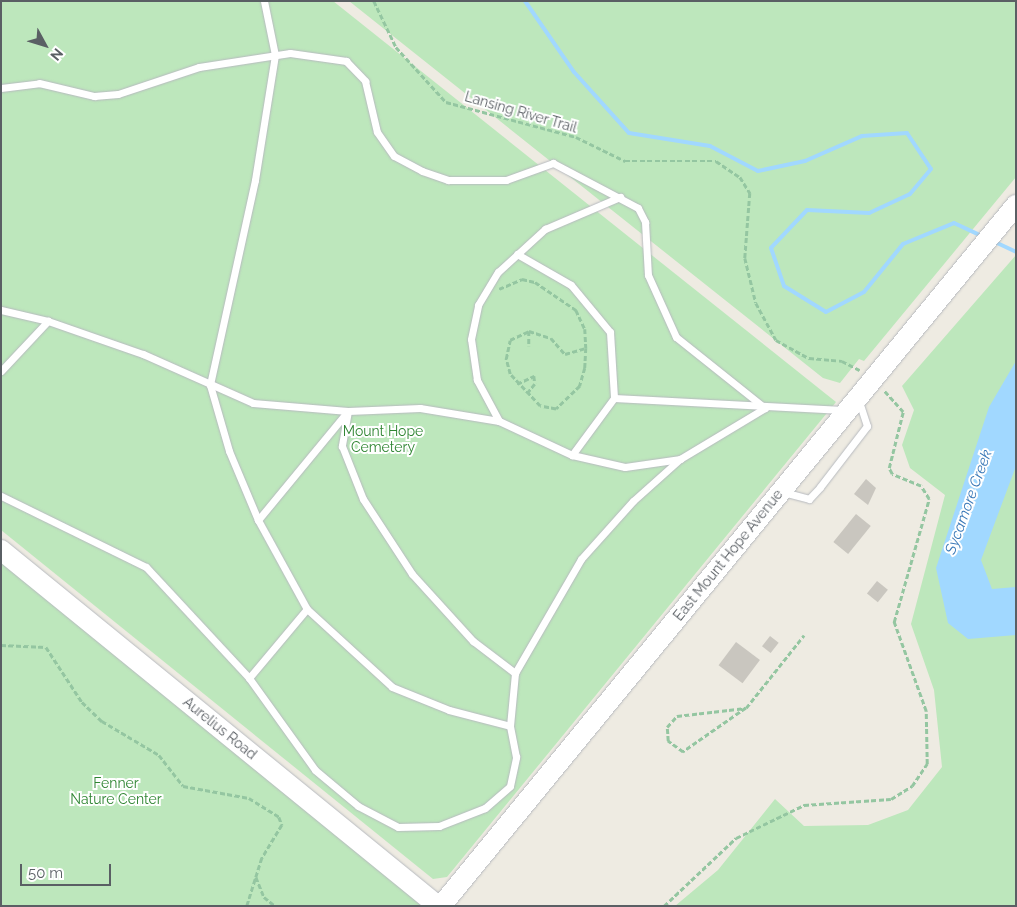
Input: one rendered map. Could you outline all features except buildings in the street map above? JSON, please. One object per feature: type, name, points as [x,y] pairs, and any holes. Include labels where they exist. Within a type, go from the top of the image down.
[{"type":"street","name":"East Mount Hope Avenue","points":[[440,906],[1014,206]]},
{"type":"street","name":"Aurelius Road","points":[[1,550],[440,906]]},
{"type":"lane","points":[[264,1],[275,55],[255,180],[210,385],[229,451],[258,520],[307,609],[392,687],[449,710],[510,726]]},
{"type":"lane","points":[[2,86],[40,83],[94,96],[118,94],[199,67],[275,55],[314,53],[346,61],[365,81],[383,140],[394,156],[422,171],[448,180],[506,180],[553,162],[638,208],[646,222],[648,275],[676,338],[765,408]]},
{"type":"lane","points":[[499,421],[477,380],[471,339],[478,305],[498,272],[545,228],[620,197]]},
{"type":"lane","points":[[517,254],[572,285],[594,308],[610,332],[614,398],[572,455]]},
{"type":"lane","points":[[1,310],[48,321],[143,354],[253,403],[348,411],[420,408],[499,421],[572,455],[625,467],[680,459]]},
{"type":"lane","points":[[1,370],[48,321]]},
{"type":"lane","points":[[614,398],[765,408],[852,404],[867,415],[867,426],[820,488],[809,499],[780,492]]},
{"type":"lane","points":[[1,496],[146,567],[249,678],[315,770],[358,806],[398,827],[439,826],[485,808],[510,786],[516,757],[510,726],[515,673],[581,559],[633,501],[680,459],[765,408]]},
{"type":"lane","points":[[258,520],[348,411]]},
{"type":"lane","points":[[348,411],[342,446],[363,499],[412,574],[473,641],[515,673]]},
{"type":"lane","points":[[249,678],[307,609]]},
{"type":"path","name":"Lansing River Trail","points":[[374,1],[396,47],[446,102],[576,137],[625,161],[716,161],[740,178],[750,193],[745,258],[756,303],[776,340],[809,358],[842,361],[862,372]]},
{"type":"path","points":[[478,305],[508,282],[522,279],[535,282],[576,310],[585,329],[586,348],[580,386],[566,403],[549,409],[526,395],[516,384],[506,359],[507,346],[510,340],[528,331],[551,338],[565,354],[586,348]]},
{"type":"path","points":[[528,331],[529,346]]},
{"type":"path","points":[[516,384],[534,376],[535,384],[526,395]]},
{"type":"path","points":[[664,906],[736,838],[804,805],[892,799],[912,786],[927,764],[926,711],[894,622],[930,499],[921,486],[892,474],[889,468],[903,412],[885,391]]},
{"type":"path","points":[[746,708],[677,716],[666,727],[668,741],[683,752],[746,708],[804,635]]},
{"type":"path","points":[[1,645],[46,647],[82,702],[102,721],[159,755],[183,786],[250,798],[279,817],[282,825],[277,839],[262,858],[246,906]]},
{"type":"path","points":[[256,877],[264,898],[275,906]]},
{"type":"path","points":[[326,906],[337,906]]},
{"type":"green space","name":"Mount Hope Cemetery","points":[[1,1],[333,1],[836,402],[447,877],[433,879],[1,530]]},
{"type":"green space","points":[[349,1],[1016,1],[1016,177],[864,361],[859,359],[840,383],[823,378]]},
{"type":"green space","points":[[1016,255],[1016,906],[675,906],[718,870],[775,799],[804,826],[868,825],[908,810],[942,767],[934,690],[911,624],[945,495],[910,468],[902,445],[914,410],[902,386]]},
{"type":"green space","name":"Fenner Nature Center","points":[[1,550],[438,906],[1,906]]},
{"type":"water","points":[[1016,361],[1016,466],[981,560],[992,589],[1016,587],[1016,635],[968,639],[948,623],[936,568],[989,407]]},
{"type":"waterway","name":"Sycamore Creek","points":[[525,1],[574,72],[629,133],[710,146],[758,171],[805,161],[862,136],[907,133],[931,169],[910,194],[869,213],[807,210],[771,248],[784,286],[826,312],[864,292],[903,244],[954,223],[982,236]]},
{"type":"waterway","name":"Sycamore Creek","points":[[995,242],[1016,252]]}]
